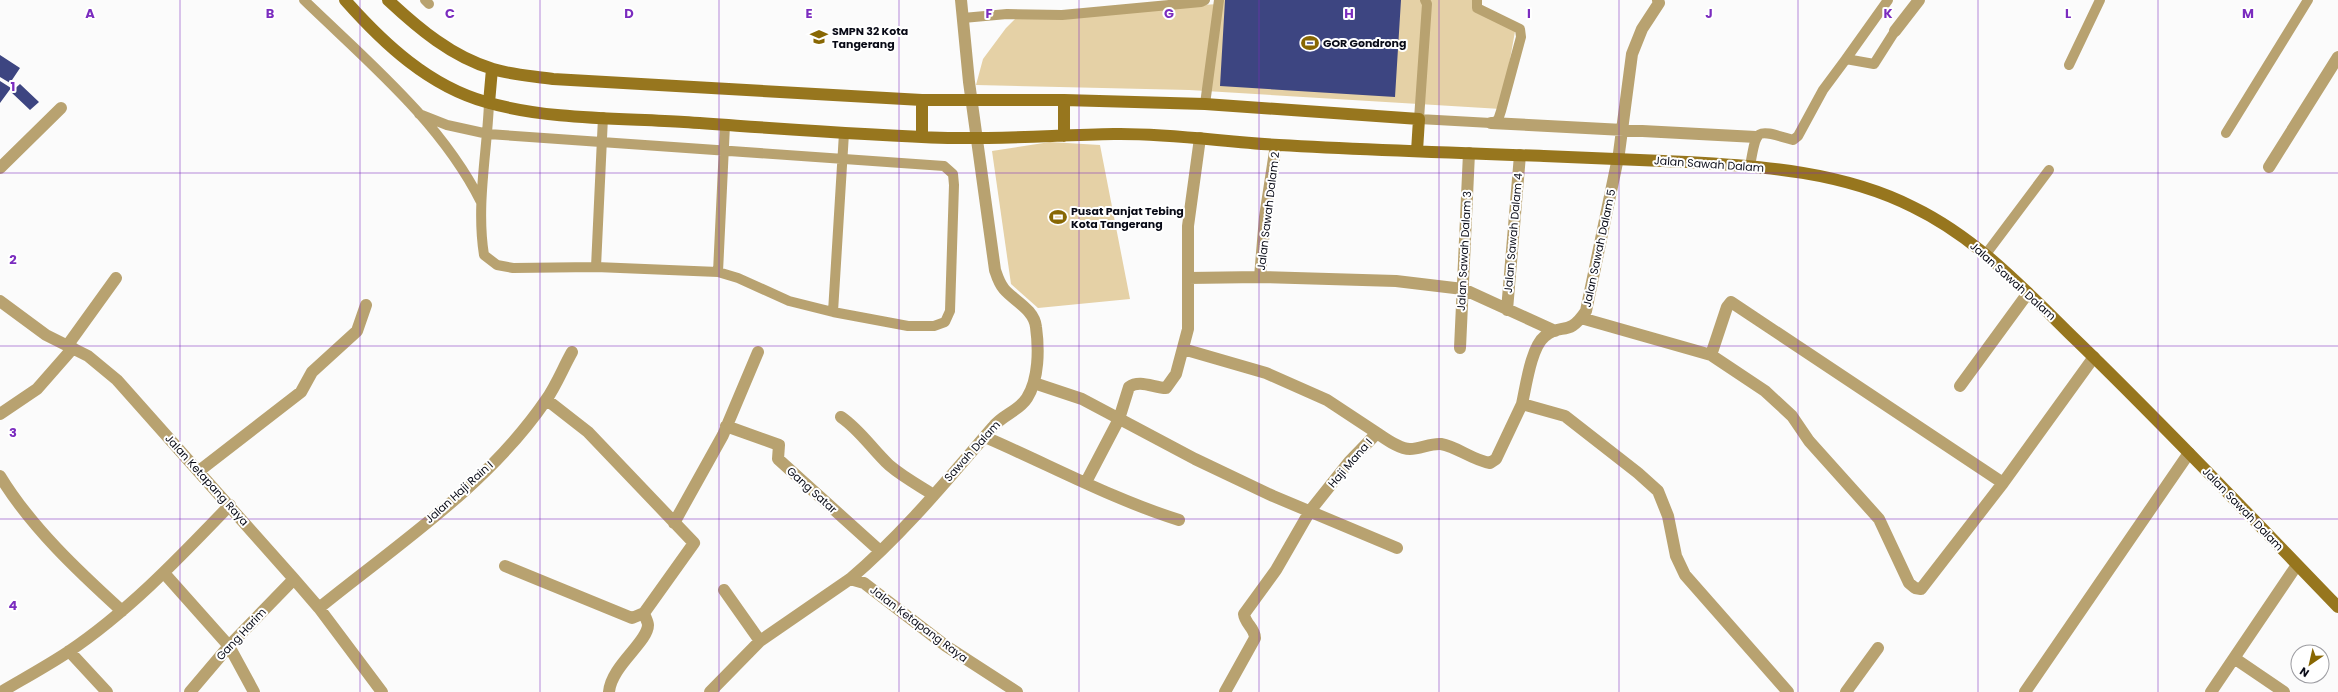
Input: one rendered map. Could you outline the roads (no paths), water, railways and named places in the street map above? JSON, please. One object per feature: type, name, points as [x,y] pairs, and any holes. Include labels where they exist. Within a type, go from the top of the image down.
[{"type":"street","name":"Jalan Sawah Dalam","points":[[345,0],[380,37],[407,61],[433,79],[461,94],[489,99],[526,110],[603,117],[844,133],[1064,136],[1152,135],[1276,145],[1417,147],[1469,153],[1618,156],[1751,161],[1876,191],[1912,206],[1989,250],[2028,293],[2189,453],[2338,607]]},
{"type":"street","points":[[388,0],[435,39],[492,74],[922,103],[972,105],[1064,100],[1205,104],[1419,119],[1417,147]]},
{"type":"street","name":"Sawah Dalam","points":[[850,579],[880,551],[934,495],[1004,417],[1020,406],[1034,383],[1037,348],[1036,326],[1025,307],[1004,289],[994,270],[972,105],[961,0]]},
{"type":"street","points":[[1895,31],[1919,0]]},
{"type":"street","name":"Jalan Sawah Dalam 5","points":[[1522,404],[1536,347],[1544,336],[1555,331],[1567,330],[1576,325],[1586,311],[1618,156],[1632,54],[1642,29],[1658,2]]},
{"type":"street","points":[[2269,167],[2338,57]]},
{"type":"street","points":[[489,99],[492,74]]},
{"type":"street","points":[[1064,100],[1064,136]]},
{"type":"street","points":[[922,103],[922,133]]},
{"type":"street","points":[[0,168],[61,108]]},
{"type":"street","points":[[1491,123],[1621,134],[1755,141]]},
{"type":"street","points":[[1086,482],[1119,419],[1129,387],[1133,384],[1142,383],[1166,388],[1171,385],[1176,374],[1188,328],[1188,226],[1200,138]]},
{"type":"street","name":"Jalan Sawah Dalam 2","points":[[1260,277],[1265,217],[1276,145]]},
{"type":"street","name":"Jalan Sawah Dalam 3","points":[[1460,348],[1469,153]]},
{"type":"street","name":"Jalan Sawah Dalam 4","points":[[1507,310],[1520,155]]},
{"type":"street","points":[[1188,278],[1260,277],[1396,281],[1463,289],[1555,331]]},
{"type":"street","points":[[0,414],[36,389],[70,347],[116,278]]},
{"type":"street","points":[[1960,386],[2028,293]]},
{"type":"street","name":"Jalan Ketapang Raya","points":[[0,301],[26,322],[92,360],[117,380],[230,505],[319,608],[382,692]]},
{"type":"street","points":[[1711,355],[1727,307],[1731,302],[2003,483]]},
{"type":"street","points":[[199,471],[301,392],[312,372],[357,330],[366,305]]},
{"type":"street","points":[[1581,318],[1711,355],[1765,390],[1792,416],[1810,441],[1879,519],[1900,567],[1909,583],[1915,588],[1921,589],[2003,483],[2094,357]]},
{"type":"street","points":[[1183,349],[1266,373],[1327,400],[1377,433]]},
{"type":"street","name":"Jalan Haji Rain I","points":[[319,608],[461,494],[510,444],[547,400],[572,352]]},
{"type":"street","points":[[674,523],[726,426],[758,352]]},
{"type":"street","points":[[1034,383],[1082,399],[1195,459],[1310,511],[1397,548]]},
{"type":"street","points":[[505,566],[632,618],[644,613],[694,543],[588,432],[547,400]]},
{"type":"street","points":[[1522,404],[1566,416],[1638,473],[1658,491],[1668,516],[1676,556],[1686,575],[1788,692]]},
{"type":"street","name":"Haji Mana I","points":[[1225,692],[1255,638],[1255,633],[1245,620],[1244,614],[1276,570],[1310,511],[1349,462],[1377,433],[1397,445],[1409,449],[1439,444],[1452,447],[1481,462],[1490,463],[1496,459],[1522,404]]},
{"type":"street","points":[[841,416],[856,427],[865,440],[903,477],[934,495]]},
{"type":"street","name":"Gang Satar","points":[[726,426],[779,445],[778,459],[880,551]]},
{"type":"street","points":[[985,437],[1140,508],[1179,520]]},
{"type":"street","points":[[2025,692],[2189,453]]},
{"type":"street","points":[[0,476],[15,500],[36,524],[122,610]]},
{"type":"street","points":[[1,692],[69,651],[122,610],[164,573],[230,505]]},
{"type":"street","points":[[2211,692],[2297,565]]},
{"type":"street","points":[[164,573],[229,646],[254,692]]},
{"type":"street","name":"Gang Harim","points":[[198,689],[229,646],[294,579]]},
{"type":"street","points":[[710,692],[760,640],[850,579]]},
{"type":"street","name":"Jalan Ketapang Raya","points":[[850,579],[864,583],[946,646],[1017,692]]},
{"type":"street","points":[[724,590],[760,640]]},
{"type":"street","points":[[609,692],[610,683],[617,670],[645,633],[648,625],[644,613]]},
{"type":"street","points":[[1846,692],[1878,648]]},
{"type":"street","points":[[69,651],[107,692]]},
{"type":"street","points":[[2234,658],[2284,692]]},
{"type":"lane","points":[[304,0],[419,114],[466,173],[481,202]]},
{"type":"lane","points":[[963,18],[1007,14],[1062,14],[1201,2],[1205,0]]},
{"type":"lane","points":[[1205,104],[1219,0]]},
{"type":"lane","points":[[1425,0],[1427,4],[1419,119],[1491,123],[1498,120],[1501,111],[1521,38],[1520,29],[1477,8],[1477,0]]},
{"type":"lane","points":[[1751,161],[1758,133],[1764,132],[1793,140],[1798,136],[1823,90],[1888,0]]},
{"type":"lane","points":[[2069,65],[2100,0]]},
{"type":"lane","points":[[2226,133],[2308,0]]},
{"type":"lane","points":[[1846,58],[1874,64],[1895,31]]},
{"type":"lane","points":[[419,114],[447,125],[488,134],[944,166],[953,174],[950,311],[945,322],[934,326],[908,326],[833,312],[789,301],[738,278],[718,272],[596,267],[513,268],[497,265],[484,256],[481,202],[488,134],[489,99]]},
{"type":"lane","points":[[596,267],[603,117]]},
{"type":"lane","points":[[718,272],[725,125]]},
{"type":"lane","points":[[833,312],[844,133]]},
{"type":"lane","points":[[1989,250],[2049,170]]},
{"type":"place","name":"SMPN 32 Kota Tangerang","points":[[819,37]]},
{"type":"place","name":"GOR Gondrong","points":[[1310,43]]},
{"type":"place","name":"Pusat Panjat Tebing Kota Tangerang","points":[[1058,217]]}]
